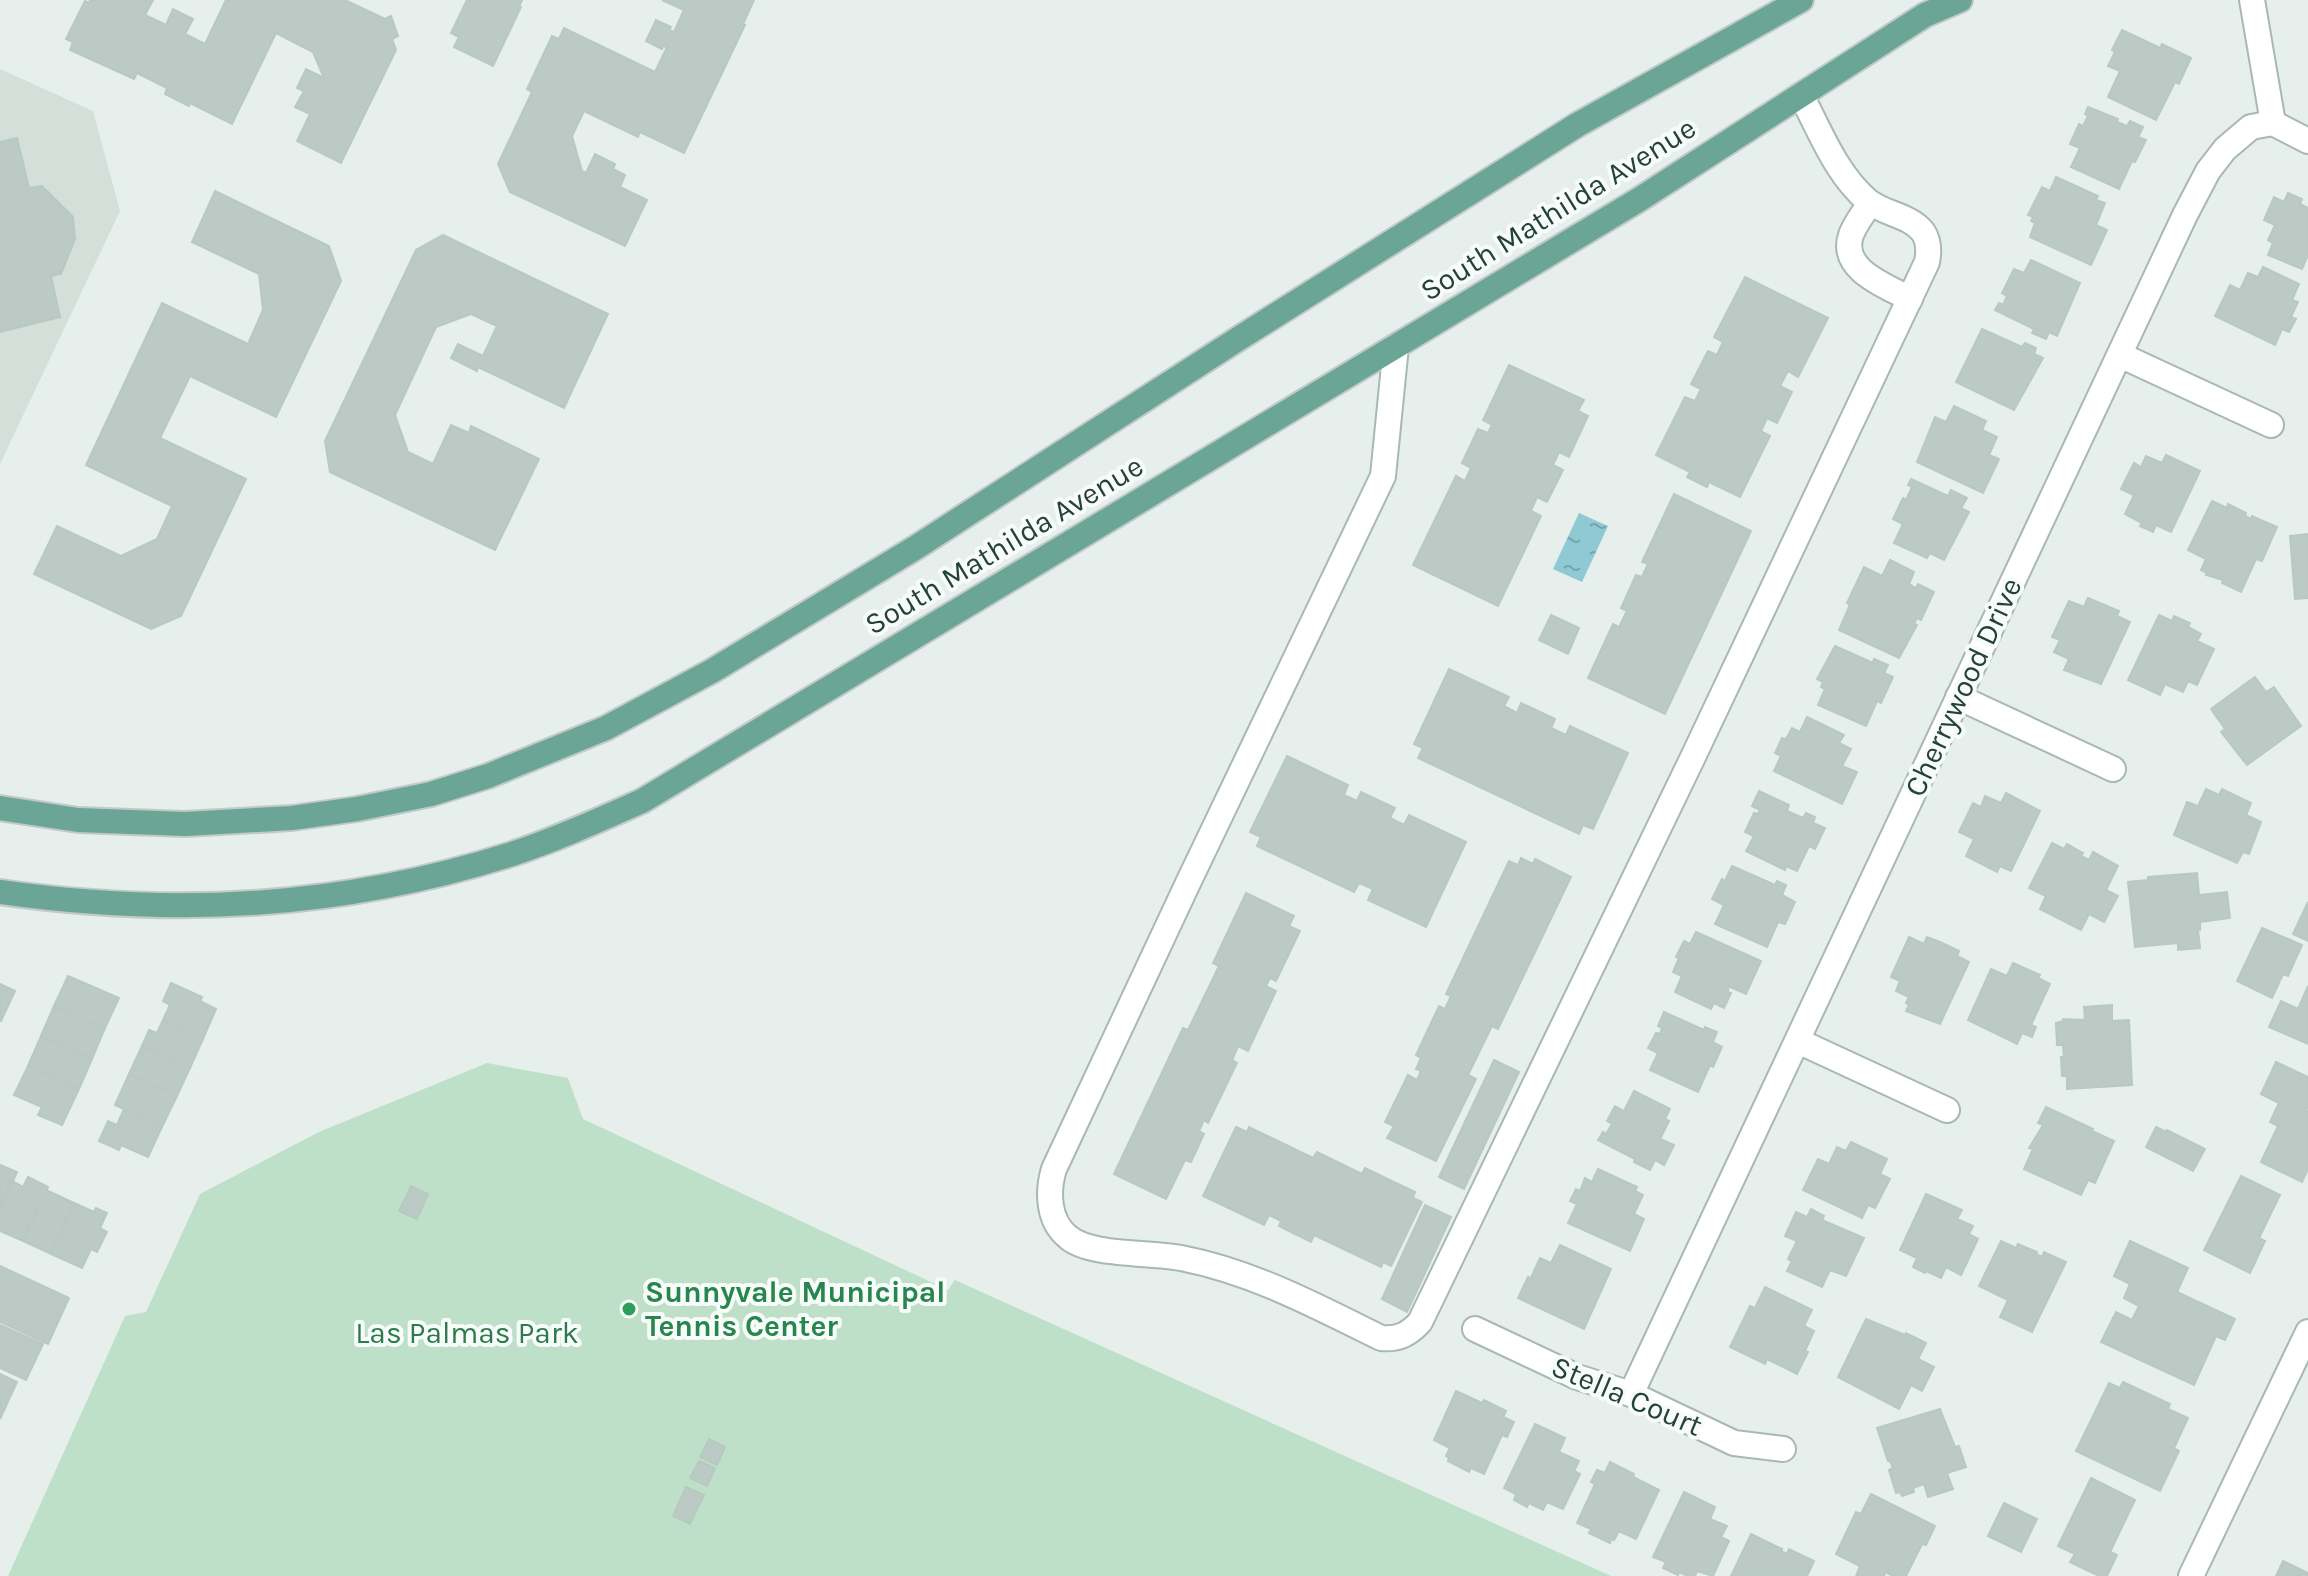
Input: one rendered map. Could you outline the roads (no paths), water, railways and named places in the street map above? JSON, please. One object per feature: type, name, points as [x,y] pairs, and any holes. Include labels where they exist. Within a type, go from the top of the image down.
[{"type":"main road","name":"South Mathilda Avenue","points":[[0,808],[78,820],[155,823],[292,818],[431,794],[488,776],[606,728],[712,671],[915,548],[1577,125],[1801,0]]},
{"type":"main road","name":"South Mathilda Avenue","points":[[0,892],[134,905],[223,905],[338,895],[440,874],[512,853],[567,834],[642,801],[1640,199],[1925,15],[1960,0]]},
{"type":"street","points":[[2252,0],[2273,123],[2308,141]]},
{"type":"street","points":[[1396,346],[1383,476],[1055,1168],[1050,1191],[1052,1212],[1061,1230],[1075,1243],[1087,1248],[1157,1254],[1233,1270],[1388,1339],[1410,1333],[1420,1322],[1693,757],[1927,262],[1927,240],[1923,232],[1911,222],[1870,203],[1843,174],[1801,95]]},
{"type":"street","name":"Cherrywood Drive","points":[[1631,1394],[2185,215],[2208,171],[2225,149],[2251,127],[2273,123]]},
{"type":"street","points":[[1870,203],[1851,236],[1849,246],[1854,263],[1866,275],[1910,299]]},
{"type":"street","points":[[2120,355],[2271,425]]},
{"type":"street","points":[[1958,697],[2113,769]]},
{"type":"street","points":[[1798,1041],[1947,1110]]},
{"type":"street","name":"Stella Court","points":[[1475,1329],[1577,1377],[1631,1394],[1734,1443],[1783,1449]]},
{"type":"street","points":[[2191,1576],[2308,1332]]},
{"type":"water","points":[[1579,513],[1608,526],[1582,582],[1553,569]]},
{"type":"place","name":"Sunnyvale Municipal Tennis Center","points":[[629,1309]]},
{"type":"park label","name":"Las Palmas Park","points":[[467,1333]]}]
